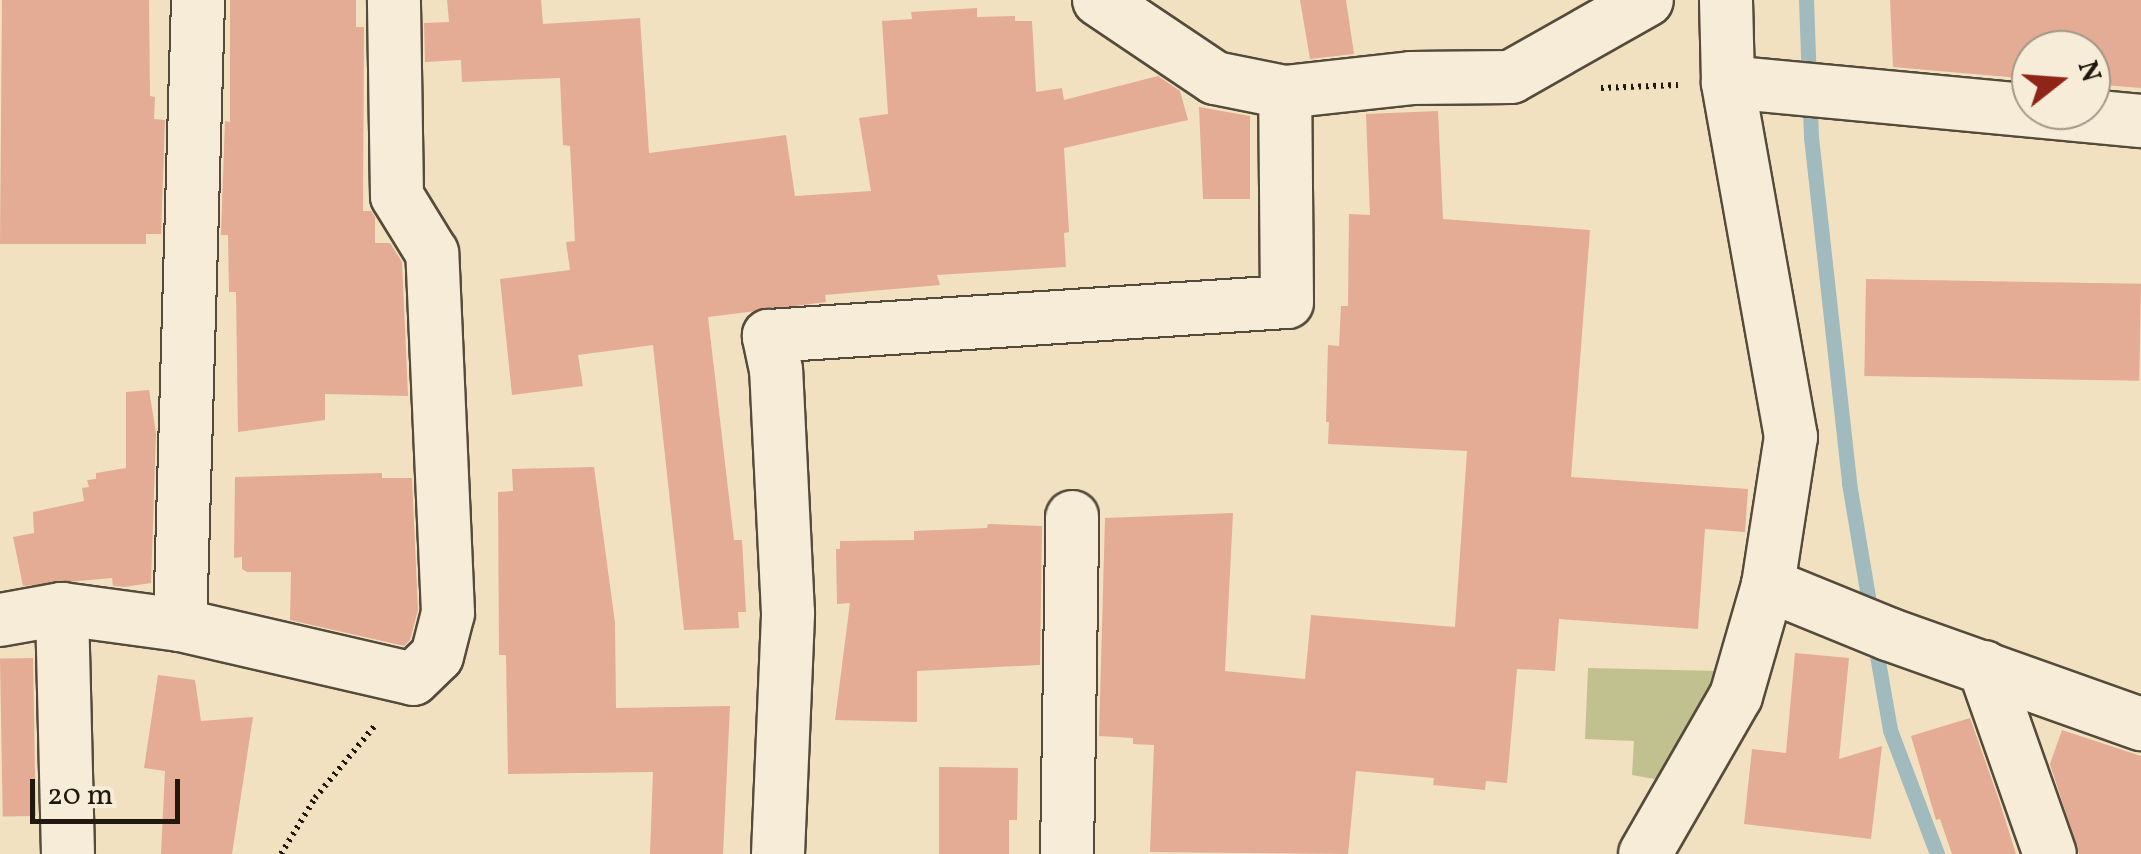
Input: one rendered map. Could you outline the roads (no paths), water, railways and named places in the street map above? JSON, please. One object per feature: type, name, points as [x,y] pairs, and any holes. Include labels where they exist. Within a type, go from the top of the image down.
[{"type":"street","points":[[180,624],[198,0]]},
{"type":"street","points":[[0,620],[62,610],[180,624],[412,680],[437,656],[448,613],[432,253],[397,196],[394,0]]},
{"type":"street","points":[[1099,0],[1215,78],[1286,92],[1412,78],[1512,78],[1647,0]]},
{"type":"street","points":[[1644,854],[1736,696],[1768,585],[1792,437],[1728,82],[1726,0]]},
{"type":"street","points":[[1728,82],[2141,121]]},
{"type":"street","points":[[778,854],[788,613],[776,370],[769,336],[1286,302],[1286,92]]},
{"type":"street","points":[[1067,854],[1072,517]]},
{"type":"street","points":[[1768,585],[1868,626],[2141,724]]},
{"type":"street","points":[[62,610],[68,854]]},
{"type":"street","points":[[1984,667],[2050,854]]},
{"type":"waterway","points":[[1806,0],[1811,137],[1849,483],[1871,615]]},
{"type":"waterway","points":[[1874,638],[1890,730],[1937,854]]}]
